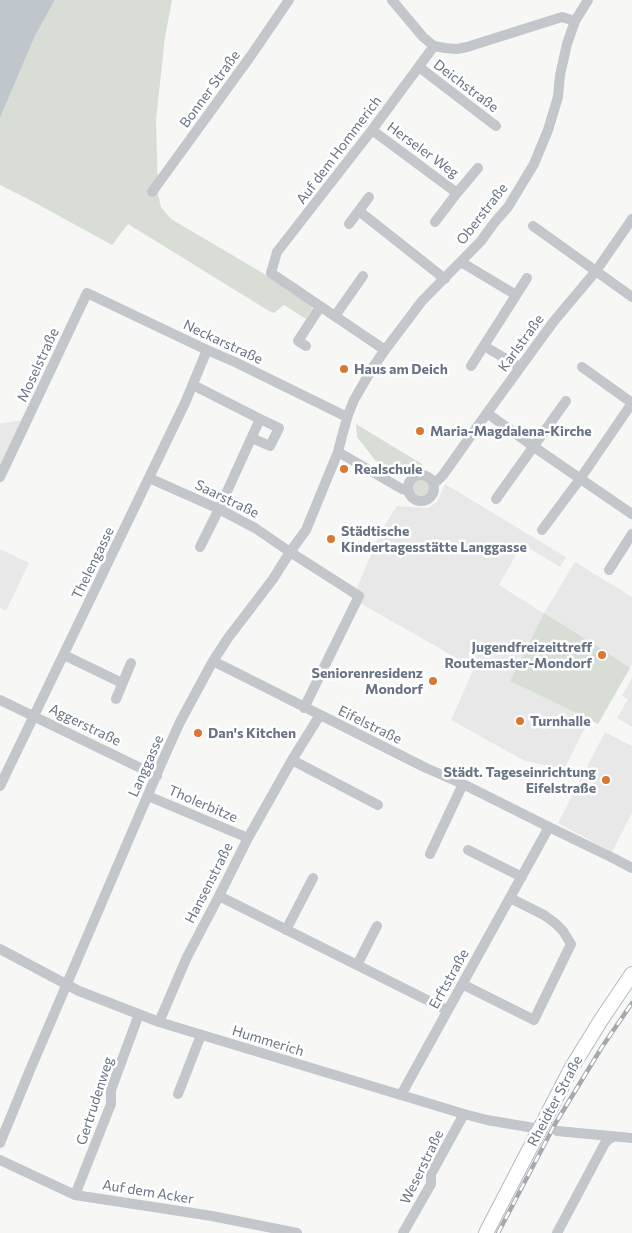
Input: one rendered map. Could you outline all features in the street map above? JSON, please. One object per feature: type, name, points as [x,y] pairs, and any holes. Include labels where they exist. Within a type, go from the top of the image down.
[{"type":"main road","name":"Rheidter Straße","points":[[486,1233],[572,1067],[632,974]]},
{"type":"street","points":[[392,0],[423,37],[434,46],[445,48],[462,48],[562,17],[575,21]]},
{"type":"street","name":"Oberstraße","points":[[347,417],[354,400],[385,350],[422,301],[481,241],[508,207],[534,164],[548,130],[558,96],[560,75],[567,44],[575,21],[588,0]]},
{"type":"street","name":"Bonner Straße","points":[[152,192],[250,57],[284,2]]},
{"type":"street","name":"Auf dem Hommerich","points":[[320,307],[270,273],[277,252],[372,130],[434,46]]},
{"type":"street","name":"Deichstraße","points":[[419,67],[496,126]]},
{"type":"street","name":"Herseler Weg","points":[[372,130],[457,193]]},
{"type":"street","name":"Herseler Weg","points":[[435,222],[478,168]]},
{"type":"street","points":[[349,224],[368,197]]},
{"type":"street","points":[[359,211],[444,279]]},
{"type":"street","name":"Karlstraße","points":[[338,452],[402,489],[408,490],[413,498],[424,500],[429,498],[434,488],[433,483],[443,475],[520,367],[554,321],[596,271],[632,219]]},
{"type":"street","points":[[533,226],[632,297]]},
{"type":"street","points":[[461,262],[516,295]]},
{"type":"street","points":[[335,316],[363,276]]},
{"type":"street","points":[[471,366],[527,278]]},
{"type":"street","name":"Neckarstraße","points":[[87,293],[347,417]]},
{"type":"street","name":"Moselstraße","points":[[0,477],[87,293]]},
{"type":"street","points":[[306,346],[298,342],[320,307],[385,350]]},
{"type":"street","points":[[484,346],[520,367]]},
{"type":"street","name":"Thelengasse","points":[[0,786],[149,478],[193,385],[207,350]]},
{"type":"street","points":[[542,530],[580,479],[632,403],[582,367]]},
{"type":"street","points":[[193,385],[279,428],[270,446],[252,438]]},
{"type":"street","points":[[496,498],[534,448],[566,401]]},
{"type":"street","points":[[487,413],[534,448],[632,514]]},
{"type":"street","name":"Langgasse","points":[[0,1143],[180,722],[212,662],[273,579],[306,530],[338,452],[347,417]]},
{"type":"street","points":[[200,547],[260,419]]},
{"type":"street","points":[[622,419],[632,425]]},
{"type":"street","points":[[408,490],[410,481],[417,475],[427,476],[433,483]]},
{"type":"street","name":"Saarstraße","points":[[149,478],[219,509],[255,528],[359,596],[304,708]]},
{"type":"street","points":[[609,570],[632,534]]},
{"type":"street","points":[[64,655],[122,683]]},
{"type":"street","name":"Eifelstraße","points":[[212,662],[632,868]]},
{"type":"street","points":[[116,699],[131,663]]},
{"type":"street","name":"Aggerstraße","points":[[0,700],[157,776]]},
{"type":"street","name":"Hansenstraße","points":[[159,1022],[187,957],[248,838],[292,760],[320,716]]},
{"type":"street","points":[[292,760],[378,805]]},
{"type":"street","points":[[430,854],[463,784]]},
{"type":"street","name":"Tholerbitze","points":[[148,796],[248,838]]},
{"type":"street","name":"Erftstraße","points":[[401,1095],[549,827]]},
{"type":"street","points":[[468,850],[522,877]]},
{"type":"street","points":[[286,930],[313,878]]},
{"type":"street","points":[[219,896],[447,1010]]},
{"type":"street","points":[[462,984],[534,1020],[571,944],[563,931],[555,923],[544,915],[510,898]]},
{"type":"street","points":[[357,965],[377,926]]},
{"type":"street","name":"Hummerich","points":[[0,949],[79,991],[159,1022],[464,1114],[539,1130]]},
{"type":"street","name":"Gertrudenweg","points":[[75,1195],[111,1104],[111,1090],[139,1014]]},
{"type":"street","points":[[178,1094],[201,1035]]},
{"type":"street","name":"Weserstraße","points":[[403,1233],[431,1184],[431,1174],[464,1114]]},
{"type":"street","points":[[557,1131],[632,1138]]},
{"type":"street","points":[[557,1233],[606,1143],[613,1136]]},
{"type":"street","name":"Auf dem Acker","points":[[0,1160],[75,1195],[212,1216],[297,1233]]},
{"type":"shaded area","points":[[0,0],[55,0],[35,36],[0,118]]},
{"type":"shaded area","points":[[55,0],[172,0],[165,37],[156,120],[158,194],[161,207],[171,219],[312,304],[313,307],[306,319],[284,305],[274,313],[269,311],[128,224],[112,245],[0,185],[0,118],[35,36]]},
{"type":"shaded area","points":[[23,420],[29,424],[0,484],[0,423]]},
{"type":"shaded area","points":[[356,424],[422,464],[422,466],[402,475],[375,460],[357,437]]},
{"type":"shaded area","points":[[417,478],[425,478],[430,483],[428,494],[417,496],[412,491],[412,483]]},
{"type":"shaded area","points":[[445,484],[566,557],[560,567],[522,544],[499,585],[544,613],[510,681],[589,720],[564,769],[525,761],[451,720],[474,668],[360,603],[353,597],[381,531],[397,506],[428,508],[437,502]]},
{"type":"shaded area","points":[[0,549],[29,563],[6,611],[0,608]]},
{"type":"shaded area","points":[[575,562],[632,597],[632,664],[630,668],[602,649],[544,613]]},
{"type":"shaded area","points":[[544,613],[630,668],[598,724],[510,681]]},
{"type":"shaded area","points":[[632,678],[632,727],[617,718],[628,699],[622,696]]},
{"type":"shaded area","name":"Städt. Tageseinrichtung Eifelstraße","points":[[605,732],[632,746],[632,813],[612,852],[558,823]]},
{"type":"railway","points":[[498,1233],[555,1124],[602,1047],[632,1003]]},
{"type":"place","name":"Haus am Deich","points":[[344,369]]},
{"type":"place","name":"Maria-Magdalena-Kirche","points":[[420,431]]},
{"type":"place","name":"Realschule","points":[[344,469]]},
{"type":"place","name":"Städtische Kindertagesstätte Langgasse","points":[[331,539]]},
{"type":"place","name":"Jugendfreizeittreff Routemaster-Mondorf","points":[[602,655]]},
{"type":"place","name":"Seniorenresidenz Mondorf","points":[[433,681]]},
{"type":"place","name":"Turnhalle","points":[[520,721]]},
{"type":"place","name":"Dan's Kitchen","points":[[198,733]]},
{"type":"place","name":"Städt. Tageseinrichtung Eifelstraße","points":[[606,780]]}]
